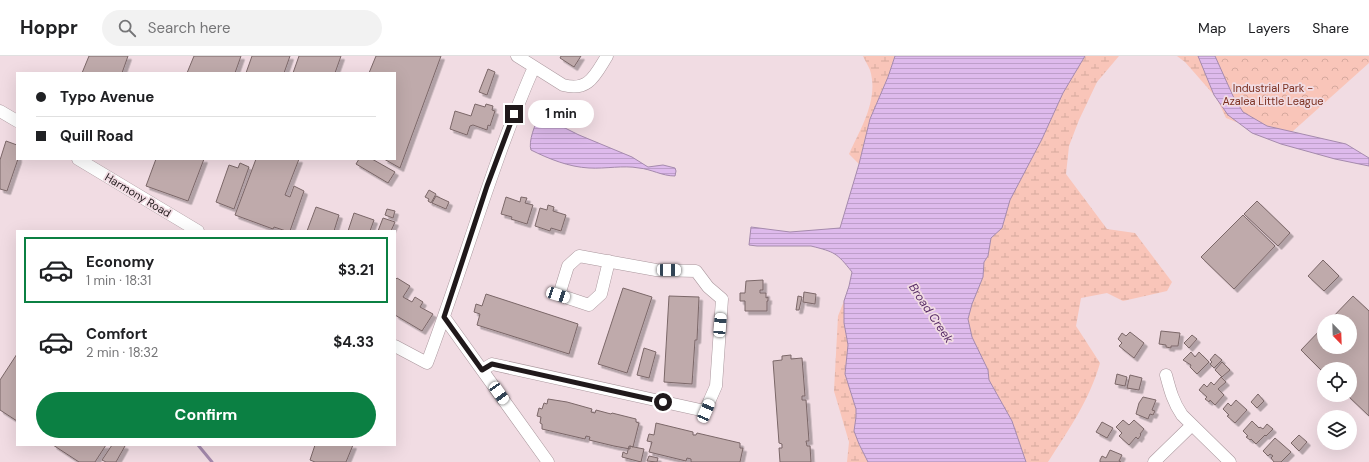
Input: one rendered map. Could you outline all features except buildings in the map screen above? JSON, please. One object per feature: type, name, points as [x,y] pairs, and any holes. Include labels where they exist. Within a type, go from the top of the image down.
[{"type":"street","points":[[517,56],[563,85],[570,87],[588,83],[594,77],[607,56]]},
{"type":"street","points":[[396,347],[427,363],[444,317],[487,186],[520,99],[534,67]]},
{"type":"street","points":[[0,111],[16,121]]},
{"type":"street","name":"Harmony Road","points":[[80,160],[196,230]]},
{"type":"street","points":[[482,370],[492,364],[706,411],[716,386],[722,299],[708,287],[696,271],[656,270],[609,261],[579,256],[568,266],[558,295],[589,305],[601,294],[609,261]]},
{"type":"street","points":[[444,317],[548,462]]},
{"type":"street","points":[[1166,375],[1170,392],[1182,415],[1230,462]]},
{"type":"street","points":[[1154,462],[1192,425]]},
{"type":"green space","points":[[863,56],[895,56],[888,77],[870,119],[859,164],[849,154],[863,124],[872,92],[870,70]]},
{"type":"green space","points":[[1085,56],[1119,56],[1097,82],[1079,120],[1069,146],[1066,174],[1107,229],[1135,233],[1172,282],[1167,291],[1123,301],[1107,293],[1081,298],[1076,326],[1100,363],[1096,376],[1078,414],[1048,462],[1026,462],[1012,421],[989,380],[988,370],[972,337],[968,319],[972,304],[983,277],[984,262],[988,256],[991,238],[1002,228],[1010,200],[1042,139],[1063,93]]},
{"type":"green space","points":[[1177,56],[1198,56],[1214,95],[1185,62]]},
{"type":"green space","name":"Industrial Park - Azalea Little League","points":[[1197,56],[1369,56],[1369,63],[1283,140],[1226,118]]},
{"type":"green space","points":[[844,301],[844,323],[848,345],[845,374],[856,409],[854,431],[868,462],[847,462],[849,442],[834,391],[838,316]]},
{"type":"water","name":"Broad Creek","points":[[895,56],[1085,56],[1063,93],[1042,139],[1010,200],[1002,228],[991,238],[988,256],[984,262],[983,277],[972,304],[968,319],[972,337],[988,370],[989,380],[1012,421],[1026,462],[868,462],[854,431],[856,409],[845,374],[848,345],[844,323],[844,301],[852,272],[835,254],[819,248],[811,246],[749,245],[751,227],[790,232],[840,228],[859,164],[870,119],[888,77]]},
{"type":"water","points":[[1198,56],[1215,56],[1233,96],[1243,112],[1267,126],[1346,144],[1369,158],[1369,166],[1335,159],[1281,144],[1252,133],[1228,115],[1214,95]]},
{"type":"water","points":[[541,116],[579,135],[632,157],[648,167],[663,165],[675,168],[675,176],[633,167],[582,167],[559,162],[531,150],[531,137],[534,127]]},
{"type":"waterway","points":[[199,446],[212,462]]},
{"type":"route","points":[[514,114],[487,186],[444,317],[482,370],[492,364],[663,402]]}]
